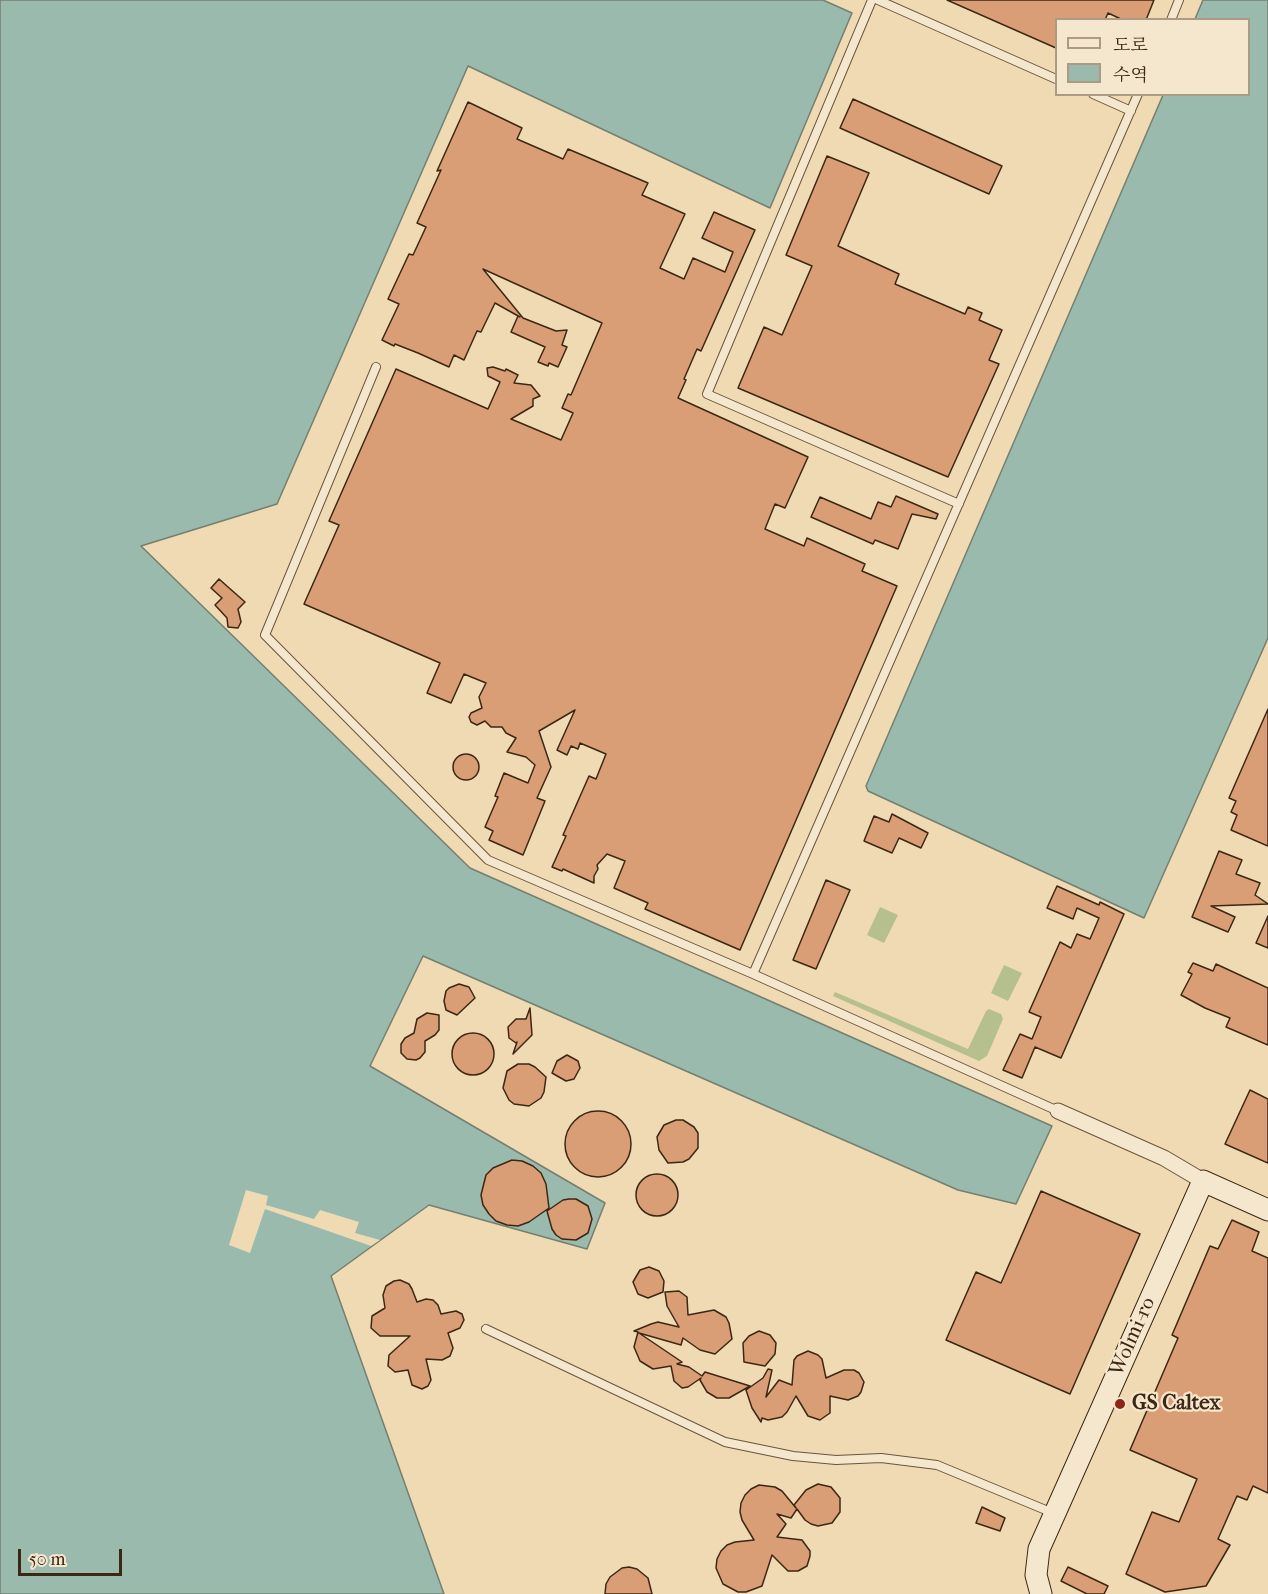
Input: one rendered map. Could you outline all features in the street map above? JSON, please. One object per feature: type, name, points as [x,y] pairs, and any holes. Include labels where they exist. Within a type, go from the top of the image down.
[{"type":"main road","points":[[1203,1181],[1268,1210]]},
{"type":"main road","name":"Wolmi-ro","points":[[1041,1594],[1036,1575],[1039,1549],[1203,1181]]},
{"type":"street","points":[[1058,1111],[1164,1158],[1203,1181]]},
{"type":"lane","points":[[872,0],[707,394],[958,504]]},
{"type":"lane","points":[[878,0],[1055,79]]},
{"type":"lane","points":[[1172,18],[1179,0]]},
{"type":"lane","points":[[1097,96],[1131,111]]},
{"type":"lane","points":[[753,974],[1137,96]]},
{"type":"lane","points":[[376,367],[265,635],[488,860],[753,974],[1058,1111]]},
{"type":"lane","points":[[486,1329],[725,1442],[793,1456],[836,1460],[881,1458],[937,1465],[1054,1514]]},
{"type":"green space","points":[[880,907],[898,915],[884,943],[867,935]]},
{"type":"green space","points":[[1004,965],[1022,973],[1008,1001],[991,993]]},
{"type":"green space","points":[[835,992],[968,1049],[986,1011],[989,1009],[1001,1014],[1003,1019],[987,1056],[979,1061],[833,996]]},
{"type":"water","points":[[0,0],[823,0],[852,13],[770,208],[468,66],[277,504],[141,546],[470,868],[1052,1126],[1016,1204],[958,1190],[423,956],[370,1066],[605,1203],[587,1249],[429,1205],[331,1276],[444,1594],[0,1594]]},
{"type":"water","points":[[1203,0],[1268,0],[1268,638],[1144,918],[868,791],[866,786],[1163,96],[1250,96],[1250,18],[1195,18]]},
{"type":"pier","points":[[246,1190],[268,1196],[266,1205],[314,1219],[320,1210],[359,1222],[355,1233],[380,1240],[371,1246],[265,1209],[250,1253],[229,1245]]},
{"type":"building","points":[[947,0],[1154,0],[1147,18],[1119,18],[1108,13],[1106,18],[1055,18],[1055,48]]},
{"type":"building","points":[[853,99],[1002,166],[989,194],[840,128]]},
{"type":"building","points":[[468,102],[522,128],[517,139],[563,159],[568,149],[648,183],[642,195],[685,214],[660,268],[684,279],[693,258],[725,272],[733,252],[702,238],[714,212],[755,230],[701,351],[697,349],[678,398],[808,457],[785,508],[775,504],[765,529],[804,546],[807,538],[865,564],[862,571],[897,586],[740,950],[645,909],[648,903],[614,888],[625,861],[607,854],[597,865],[594,883],[563,869],[562,871],[552,867],[566,836],[563,835],[589,776],[596,779],[606,754],[580,743],[578,749],[571,746],[567,755],[557,750],[575,710],[539,731],[551,767],[537,798],[545,801],[523,855],[489,840],[493,831],[485,827],[498,797],[495,796],[504,773],[528,783],[535,765],[526,757],[507,752],[516,738],[506,733],[502,727],[491,727],[485,721],[477,725],[471,722],[469,717],[471,713],[482,708],[479,697],[486,683],[464,674],[451,703],[427,693],[440,663],[304,604],[339,525],[329,521],[396,369],[488,409],[500,382],[488,376],[487,368],[493,367],[505,371],[506,369],[518,375],[514,383],[531,385],[540,396],[533,399],[533,406],[511,419],[561,440],[573,413],[562,408],[568,394],[571,395],[602,323],[483,269],[523,318],[556,331],[567,330],[562,345],[567,347],[558,367],[538,362],[545,347],[511,332],[518,316],[520,317],[495,303],[481,332],[477,331],[464,360],[454,355],[449,367],[382,340],[399,304],[388,299],[409,254],[413,255],[426,227],[417,223]]},
{"type":"building","points":[[827,156],[869,173],[838,246],[899,274],[895,284],[965,314],[968,307],[982,313],[979,320],[1002,330],[989,360],[999,364],[948,477],[738,388],[764,327],[782,335],[812,266],[786,255]]},
{"type":"building","points":[[896,496],[938,514],[936,519],[912,514],[898,549],[875,540],[873,544],[811,517],[820,497],[871,519],[878,502],[891,507]]},
{"type":"building","points":[[219,579],[245,602],[238,609],[241,622],[238,628],[228,627],[227,618],[215,605],[222,598],[211,588]]},
{"type":"building","points":[[1268,709],[1268,846],[1231,830],[1237,815],[1231,812],[1236,801],[1229,798]]},
{"type":"building","points":[[466,754],[475,758],[479,767],[475,776],[466,780],[457,776],[453,767],[457,758]]},
{"type":"building","points":[[892,814],[928,833],[921,848],[899,838],[892,853],[864,841],[874,816],[889,822]]},
{"type":"building","points":[[1219,851],[1242,860],[1236,874],[1260,883],[1255,895],[1268,904],[1211,906],[1235,917],[1228,932],[1192,917]]},
{"type":"building","points":[[826,880],[850,890],[816,969],[793,960]]},
{"type":"building","points":[[1057,886],[1099,905],[1100,902],[1124,914],[1061,1058],[1035,1047],[1022,1078],[1003,1070],[1020,1034],[1032,1039],[1041,1017],[1029,1012],[1060,942],[1071,948],[1077,934],[1090,939],[1099,918],[1077,908],[1073,919],[1047,908]]},
{"type":"building","points":[[1268,916],[1268,948],[1256,943]]},
{"type":"building","points":[[1193,963],[1213,971],[1216,964],[1268,988],[1268,1045],[1226,1027],[1230,1018],[1181,995],[1192,974],[1188,972]]},
{"type":"building","points":[[459,984],[469,987],[475,998],[457,1015],[446,1010],[444,1001],[446,991]]},
{"type":"building","points":[[530,1008],[532,1035],[513,1054],[517,1042],[509,1038],[508,1027],[516,1019],[526,1019]]},
{"type":"building","points":[[427,1013],[439,1015],[439,1030],[425,1041],[425,1052],[420,1058],[407,1059],[401,1053],[401,1044],[405,1038],[414,1033],[417,1019]]},
{"type":"building","points":[[473,1033],[481,1034],[488,1039],[493,1046],[493,1062],[488,1069],[481,1074],[473,1075],[465,1074],[458,1069],[453,1062],[452,1054],[453,1046],[458,1039],[465,1034]]},
{"type":"building","points":[[567,1055],[578,1061],[580,1068],[574,1079],[566,1081],[552,1073],[557,1061]]},
{"type":"building","points":[[518,1064],[529,1064],[546,1077],[541,1098],[529,1106],[514,1104],[509,1100],[503,1088],[507,1071]]},
{"type":"building","points":[[1250,1090],[1268,1099],[1268,1163],[1225,1144]]},
{"type":"building","points":[[598,1111],[611,1114],[621,1121],[628,1131],[631,1144],[628,1157],[621,1167],[611,1174],[598,1177],[585,1174],[575,1167],[568,1157],[565,1144],[568,1131],[575,1121],[585,1114]]},
{"type":"building","points":[[683,1120],[694,1127],[698,1133],[698,1148],[689,1159],[683,1162],[668,1163],[659,1150],[657,1137],[664,1125]]},
{"type":"building","points":[[512,1160],[522,1161],[541,1173],[546,1184],[549,1208],[529,1222],[518,1226],[496,1221],[483,1205],[481,1195],[486,1175],[493,1168]]},
{"type":"building","points":[[657,1174],[672,1180],[678,1195],[672,1210],[657,1216],[642,1210],[636,1195],[642,1180]]},
{"type":"building","points":[[1041,1191],[1140,1234],[1070,1394],[946,1340],[976,1272],[1001,1283]]},
{"type":"building","points":[[576,1199],[588,1206],[592,1219],[588,1233],[576,1240],[562,1239],[556,1235],[547,1211],[563,1200]]},
{"type":"building","points":[[1232,1220],[1259,1232],[1252,1251],[1268,1258],[1268,1493],[1253,1486],[1247,1500],[1237,1496],[1218,1539],[1230,1545],[1206,1586],[1165,1592],[1126,1574],[1152,1512],[1179,1522],[1197,1479],[1130,1450],[1178,1338],[1172,1335],[1210,1246],[1218,1249]]},
{"type":"building","points":[[649,1267],[659,1271],[664,1281],[663,1292],[648,1298],[638,1294],[633,1282],[640,1270]]},
{"type":"building","points":[[400,1280],[409,1284],[417,1302],[426,1299],[433,1300],[438,1305],[441,1314],[456,1311],[462,1314],[464,1320],[460,1328],[448,1333],[453,1348],[450,1356],[442,1360],[426,1359],[431,1380],[428,1386],[422,1389],[412,1385],[408,1370],[395,1372],[388,1366],[389,1355],[410,1336],[380,1336],[371,1328],[372,1316],[385,1308],[383,1295],[386,1286]]},
{"type":"building","points":[[679,1291],[687,1297],[688,1315],[714,1310],[726,1317],[732,1339],[715,1354],[700,1350],[683,1338],[681,1345],[639,1333],[682,1362],[677,1364],[689,1367],[702,1376],[705,1372],[750,1386],[729,1398],[717,1398],[707,1392],[701,1378],[688,1387],[682,1388],[674,1381],[671,1366],[653,1369],[640,1361],[634,1347],[638,1332],[634,1331],[658,1322],[679,1327],[667,1306],[665,1292]]},
{"type":"building","points":[[759,1331],[770,1335],[776,1343],[775,1354],[765,1366],[744,1362],[743,1343],[749,1336]]},
{"type":"building","points":[[808,1351],[822,1359],[826,1378],[844,1370],[854,1370],[859,1373],[864,1382],[861,1392],[858,1396],[848,1400],[830,1396],[830,1413],[820,1420],[808,1416],[796,1396],[782,1417],[768,1420],[762,1418],[761,1422],[752,1408],[746,1390],[763,1378],[768,1369],[772,1370],[766,1397],[779,1380],[792,1385],[794,1360]]},
{"type":"building","points":[[818,1484],[831,1487],[840,1498],[840,1512],[832,1523],[818,1526],[811,1524],[797,1509],[791,1518],[777,1514],[786,1524],[777,1537],[802,1540],[810,1551],[807,1566],[798,1571],[788,1571],[772,1555],[762,1586],[746,1592],[738,1592],[723,1584],[716,1568],[721,1551],[727,1545],[735,1542],[754,1540],[740,1512],[745,1495],[759,1485],[775,1487],[782,1491],[796,1508],[794,1505],[806,1490]]},
{"type":"building","points":[[982,1507],[1005,1518],[1000,1531],[976,1523]]},
{"type":"building","points":[[1068,1567],[1108,1586],[1104,1594],[1087,1594],[1061,1581]]},
{"type":"building","points":[[622,1568],[637,1569],[648,1578],[652,1594],[605,1594],[606,1584],[610,1577]]},
{"type":"place","name":"GS Caltex","points":[[1120,1404]]}]
